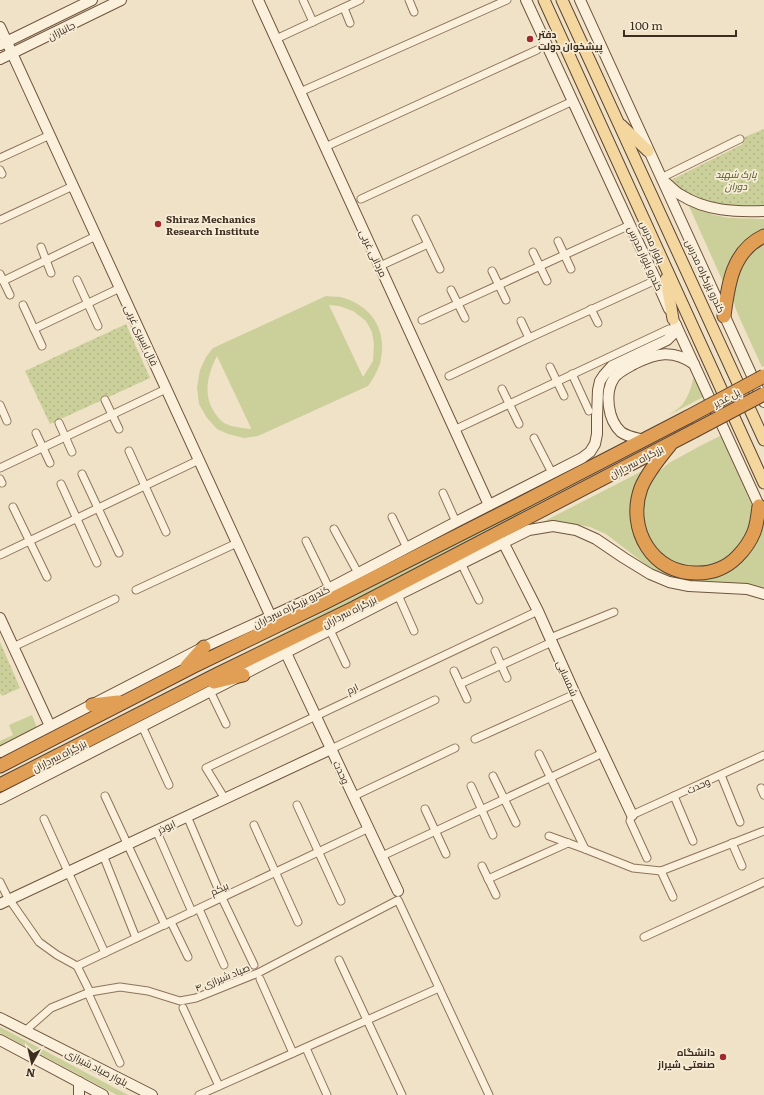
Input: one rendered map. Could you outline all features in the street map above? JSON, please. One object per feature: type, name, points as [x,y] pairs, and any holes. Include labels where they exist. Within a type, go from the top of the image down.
[{"type":"highway","points":[[724,316],[730,279],[736,262],[755,241],[764,236]]},
{"type":"highway","name":"پل غدیر","points":[[688,417],[764,376]]},
{"type":"highway","name":"پل غدیر","points":[[694,431],[764,394]]},
{"type":"highway","name":"بزرگراه سرداران","points":[[0,766],[181,673],[329,594],[514,507],[688,417]]},
{"type":"highway","name":"بزرگراه سرداران","points":[[0,785],[190,688],[354,608],[694,431]]},
{"type":"highway","points":[[672,442],[641,487],[637,508],[640,535],[648,548],[662,562],[686,573],[714,572],[730,564],[746,547],[754,532],[761,512]]},
{"type":"highway","points":[[309,599],[329,594]]},
{"type":"highway","points":[[325,632],[354,608]]},
{"type":"highway","points":[[181,673],[204,647]]},
{"type":"highway","points":[[190,688],[243,675]]},
{"type":"highway","points":[[92,705],[126,701]]},
{"type":"highway","points":[[67,732],[75,747]]},
{"type":"main road","name":"جانبازان","points":[[3,43],[92,0]]},
{"type":"main road","name":"جانبازان","points":[[0,59],[122,0]]},
{"type":"main road","name":"مردانی غربی","points":[[258,0],[489,505]]},
{"type":"main road","name":"کندرو بلوار مدرس","points":[[526,0],[656,280],[673,325],[694,364],[761,512]]},
{"type":"main road","name":"بلوار مدرس","points":[[544,0],[764,483]]},
{"type":"main road","name":"بلوار مدرس","points":[[562,0],[764,440]]},
{"type":"main road","points":[[580,0],[648,151]]},
{"type":"main road","name":"فال اسیری غربی","points":[[0,27],[3,43],[13,53],[271,617]]},
{"type":"main road","points":[[579,78],[594,72]]},
{"type":"main road","points":[[618,122],[648,151]]},
{"type":"main road","name":"کندرو بزرگراه مدرس","points":[[648,151],[764,402]]},
{"type":"main road","points":[[661,178],[680,195],[699,205],[716,210],[764,212]]},
{"type":"main road","points":[[663,262],[673,325]]},
{"type":"main road","name":"کندرو بزرگراه سرداران","points":[[329,594],[358,573],[582,458],[590,452],[595,444],[597,434],[598,390],[600,381],[612,366],[667,340],[673,334],[673,325]]},
{"type":"main road","points":[[644,440],[628,436],[620,431],[614,422],[609,407],[608,395],[614,377],[625,369],[647,358],[665,354],[685,358],[694,364]]},
{"type":"main road","points":[[0,799],[325,632],[529,530],[553,526],[576,530],[596,539],[650,574],[669,582],[689,586],[747,589],[764,594]]},
{"type":"main road","name":"شمسایی","points":[[503,542],[538,611],[632,815]]},
{"type":"main road","name":"کندرو بزرگراه سرداران","points":[[0,752],[204,647],[309,599]]},
{"type":"main road","points":[[0,618],[50,726]]},
{"type":"main road","name":"وحدت","points":[[286,653],[382,856],[398,896]]},
{"type":"main road","name":"ابوذر","points":[[5,902],[331,749]]},
{"type":"main road","name":"بلوار صیاد شیرازی","points":[[0,1018],[152,1095]]},
{"type":"main road","points":[[0,1040],[103,1095]]},
{"type":"main road","points":[[79,1082],[79,1095]]},
{"type":"street","points":[[303,0],[314,22]]},
{"type":"street","points":[[409,0],[414,12]]},
{"type":"street","points":[[300,92],[507,0]]},
{"type":"street","points":[[276,39],[357,1]]},
{"type":"street","points":[[344,8],[350,23]]},
{"type":"street","points":[[325,147],[537,50]]},
{"type":"street","points":[[361,199],[573,101]]},
{"type":"street","points":[[0,158],[50,134]]},
{"type":"street","points":[[661,178],[740,139]]},
{"type":"street","points":[[0,220],[73,186]]},
{"type":"street","points":[[416,219],[440,269]]},
{"type":"street","points":[[422,320],[630,225]]},
{"type":"street","points":[[3,281],[96,236]]},
{"type":"street","points":[[558,241],[571,269]]},
{"type":"street","points":[[380,266],[428,244]]},
{"type":"street","points":[[41,247],[51,273]]},
{"type":"street","points":[[533,252],[547,281]]},
{"type":"street","points":[[492,271],[506,300]]},
{"type":"street","points":[[0,274],[10,295]]},
{"type":"street","points":[[76,280],[98,326]]},
{"type":"street","points":[[449,376],[656,280]]},
{"type":"street","points":[[34,329],[120,288]]},
{"type":"street","points":[[451,290],[465,318]]},
{"type":"street","points":[[23,305],[42,346]]},
{"type":"street","points":[[591,309],[598,323]]},
{"type":"street","points":[[521,322],[529,338]]},
{"type":"street","points":[[454,430],[673,325]]},
{"type":"street","points":[[550,367],[564,396]]},
{"type":"street","points":[[572,374],[589,411]]},
{"type":"street","points":[[0,468],[166,389]]},
{"type":"street","points":[[502,389],[519,424]]},
{"type":"street","points":[[106,400],[119,429]]},
{"type":"street","points":[[0,406],[7,421]]},
{"type":"street","points":[[59,422],[72,452]]},
{"type":"street","points":[[36,433],[50,463]]},
{"type":"street","points":[[534,438],[552,473]]},
{"type":"street","points":[[129,451],[166,532]]},
{"type":"street","points":[[0,555],[199,460]]},
{"type":"street","points":[[82,474],[119,553]]},
{"type":"street","points":[[60,484],[97,563]]},
{"type":"street","points":[[443,493],[456,522]]},
{"type":"street","points":[[13,506],[47,577]]},
{"type":"street","points":[[392,517],[407,548]]},
{"type":"street","points":[[334,529],[358,573]]},
{"type":"street","points":[[306,541],[329,594]]},
{"type":"street","points":[[136,590],[237,542]]},
{"type":"street","points":[[461,563],[478,600]]},
{"type":"street","points":[[398,595],[414,631]]},
{"type":"street","points":[[13,647],[115,599]]},
{"type":"street","name":"ارم","points":[[224,799],[206,768],[538,611]]},
{"type":"street","points":[[460,684],[551,640],[614,612]]},
{"type":"street","points":[[325,632],[346,664]]},
{"type":"street","points":[[495,651],[506,678]]},
{"type":"street","points":[[454,671],[467,699]]},
{"type":"street","points":[[210,691],[226,724]]},
{"type":"street","points":[[474,739],[575,694]]},
{"type":"street","points":[[331,749],[435,700]]},
{"type":"street","points":[[142,726],[169,785]]},
{"type":"street","points":[[354,796],[455,748]]},
{"type":"street","points":[[382,856],[603,753]]},
{"type":"street","points":[[539,754],[585,849]]},
{"type":"street","name":"وحدت","points":[[632,815],[764,755]]},
{"type":"street","points":[[720,775],[740,822]]},
{"type":"street","points":[[493,776],[516,823]]},
{"type":"street","points":[[471,786],[493,835]]},
{"type":"street","points":[[105,796],[127,844],[168,923],[188,957]]},
{"type":"street","points":[[674,796],[693,841]]},
{"type":"street","points":[[297,805],[341,901]]},
{"type":"street","points":[[425,809],[446,854]]},
{"type":"street","points":[[632,815],[630,821],[647,858]]},
{"type":"street","points":[[187,816],[222,898],[254,965]]},
{"type":"street","points":[[44,819],[106,953]]},
{"type":"street","points":[[254,825],[298,922]]},
{"type":"street","name":"بیکم","points":[[77,966],[369,828]]},
{"type":"street","points":[[156,830],[224,965]]},
{"type":"street","points":[[549,836],[633,868],[661,871],[764,831]]},
{"type":"street","points":[[488,879],[568,843]]},
{"type":"street","points":[[732,843],[742,866]]},
{"type":"street","points":[[103,856],[136,938]]},
{"type":"street","points":[[482,866],[496,895]]},
{"type":"street","points":[[661,871],[673,897]]},
{"type":"street","points":[[0,882],[5,902],[39,942],[57,955],[77,966],[120,1063]]},
{"type":"street","points":[[644,937],[764,882]]},
{"type":"street","points":[[398,896],[489,1095]]},
{"type":"street","name":"صیاد شیرازی ۴","points":[[25,1031],[51,1008],[89,993],[120,987],[148,991],[180,1001],[196,998],[258,973],[398,896]]},
{"type":"street","points":[[339,960],[402,1095]]},
{"type":"street","points":[[260,980],[293,1053]]},
{"type":"street","points":[[199,1095],[439,988]]},
{"type":"street","points":[[183,1008],[219,1086]]},
{"type":"street","points":[[306,1048],[327,1095]]},
{"type":"green space","name":"پارک شهید دوران","points":[[764,129],[764,205],[725,206],[706,203],[675,187],[671,180],[743,144],[740,139]]},
{"type":"green space","points":[[689,206],[714,215],[729,218],[764,219],[764,232],[732,263],[723,282]]},
{"type":"green space","points":[[764,241],[764,366],[762,367],[735,307],[733,296],[734,283],[742,261]]},
{"type":"green space","points":[[326,296],[344,298],[368,311],[377,325],[382,342],[380,364],[368,386],[258,436],[244,438],[228,434],[217,429],[207,418],[199,404],[197,387],[200,370],[206,357],[213,348]],"holes":[[[329,305],[339,306],[353,311],[366,321],[372,332],[374,344],[373,361],[363,377]],[[217,356],[251,428],[250,429],[235,427],[224,423],[217,416],[210,404],[207,390],[209,376]]]},
{"type":"green space","points":[[126,324],[150,378],[50,424],[25,371]]},
{"type":"green space","points":[[694,375],[705,396],[669,415],[687,398]]},
{"type":"green space","points":[[693,426],[328,615],[116,719],[504,520]]},
{"type":"green space","points":[[724,434],[752,495],[754,507],[753,517],[743,544],[724,561],[701,568],[693,568],[675,564],[653,548],[643,528],[642,504],[649,483],[657,473],[669,463]]},
{"type":"green space","points":[[650,467],[637,487],[645,552],[712,576],[763,522],[764,588],[685,581],[670,578],[649,567],[606,534],[590,527],[564,523],[535,526]]},
{"type":"green space","points":[[0,642],[20,688],[2,696],[0,693]]},
{"type":"green space","points":[[32,715],[37,728],[0,748],[0,741],[13,735],[9,725]]},
{"type":"green space","points":[[55,748],[57,750],[0,782],[0,777]]},
{"type":"green space","points":[[0,1027],[128,1095],[117,1095],[0,1033]]},
{"type":"place","name":"دفتر پیشخوان دولت","points":[[530,39]]},
{"type":"place","name":"Shiraz Mechanics Research Institute","points":[[158,224]]},
{"type":"place","name":"دانشگاه صنعتی شیراز","points":[[723,1057]]}]
